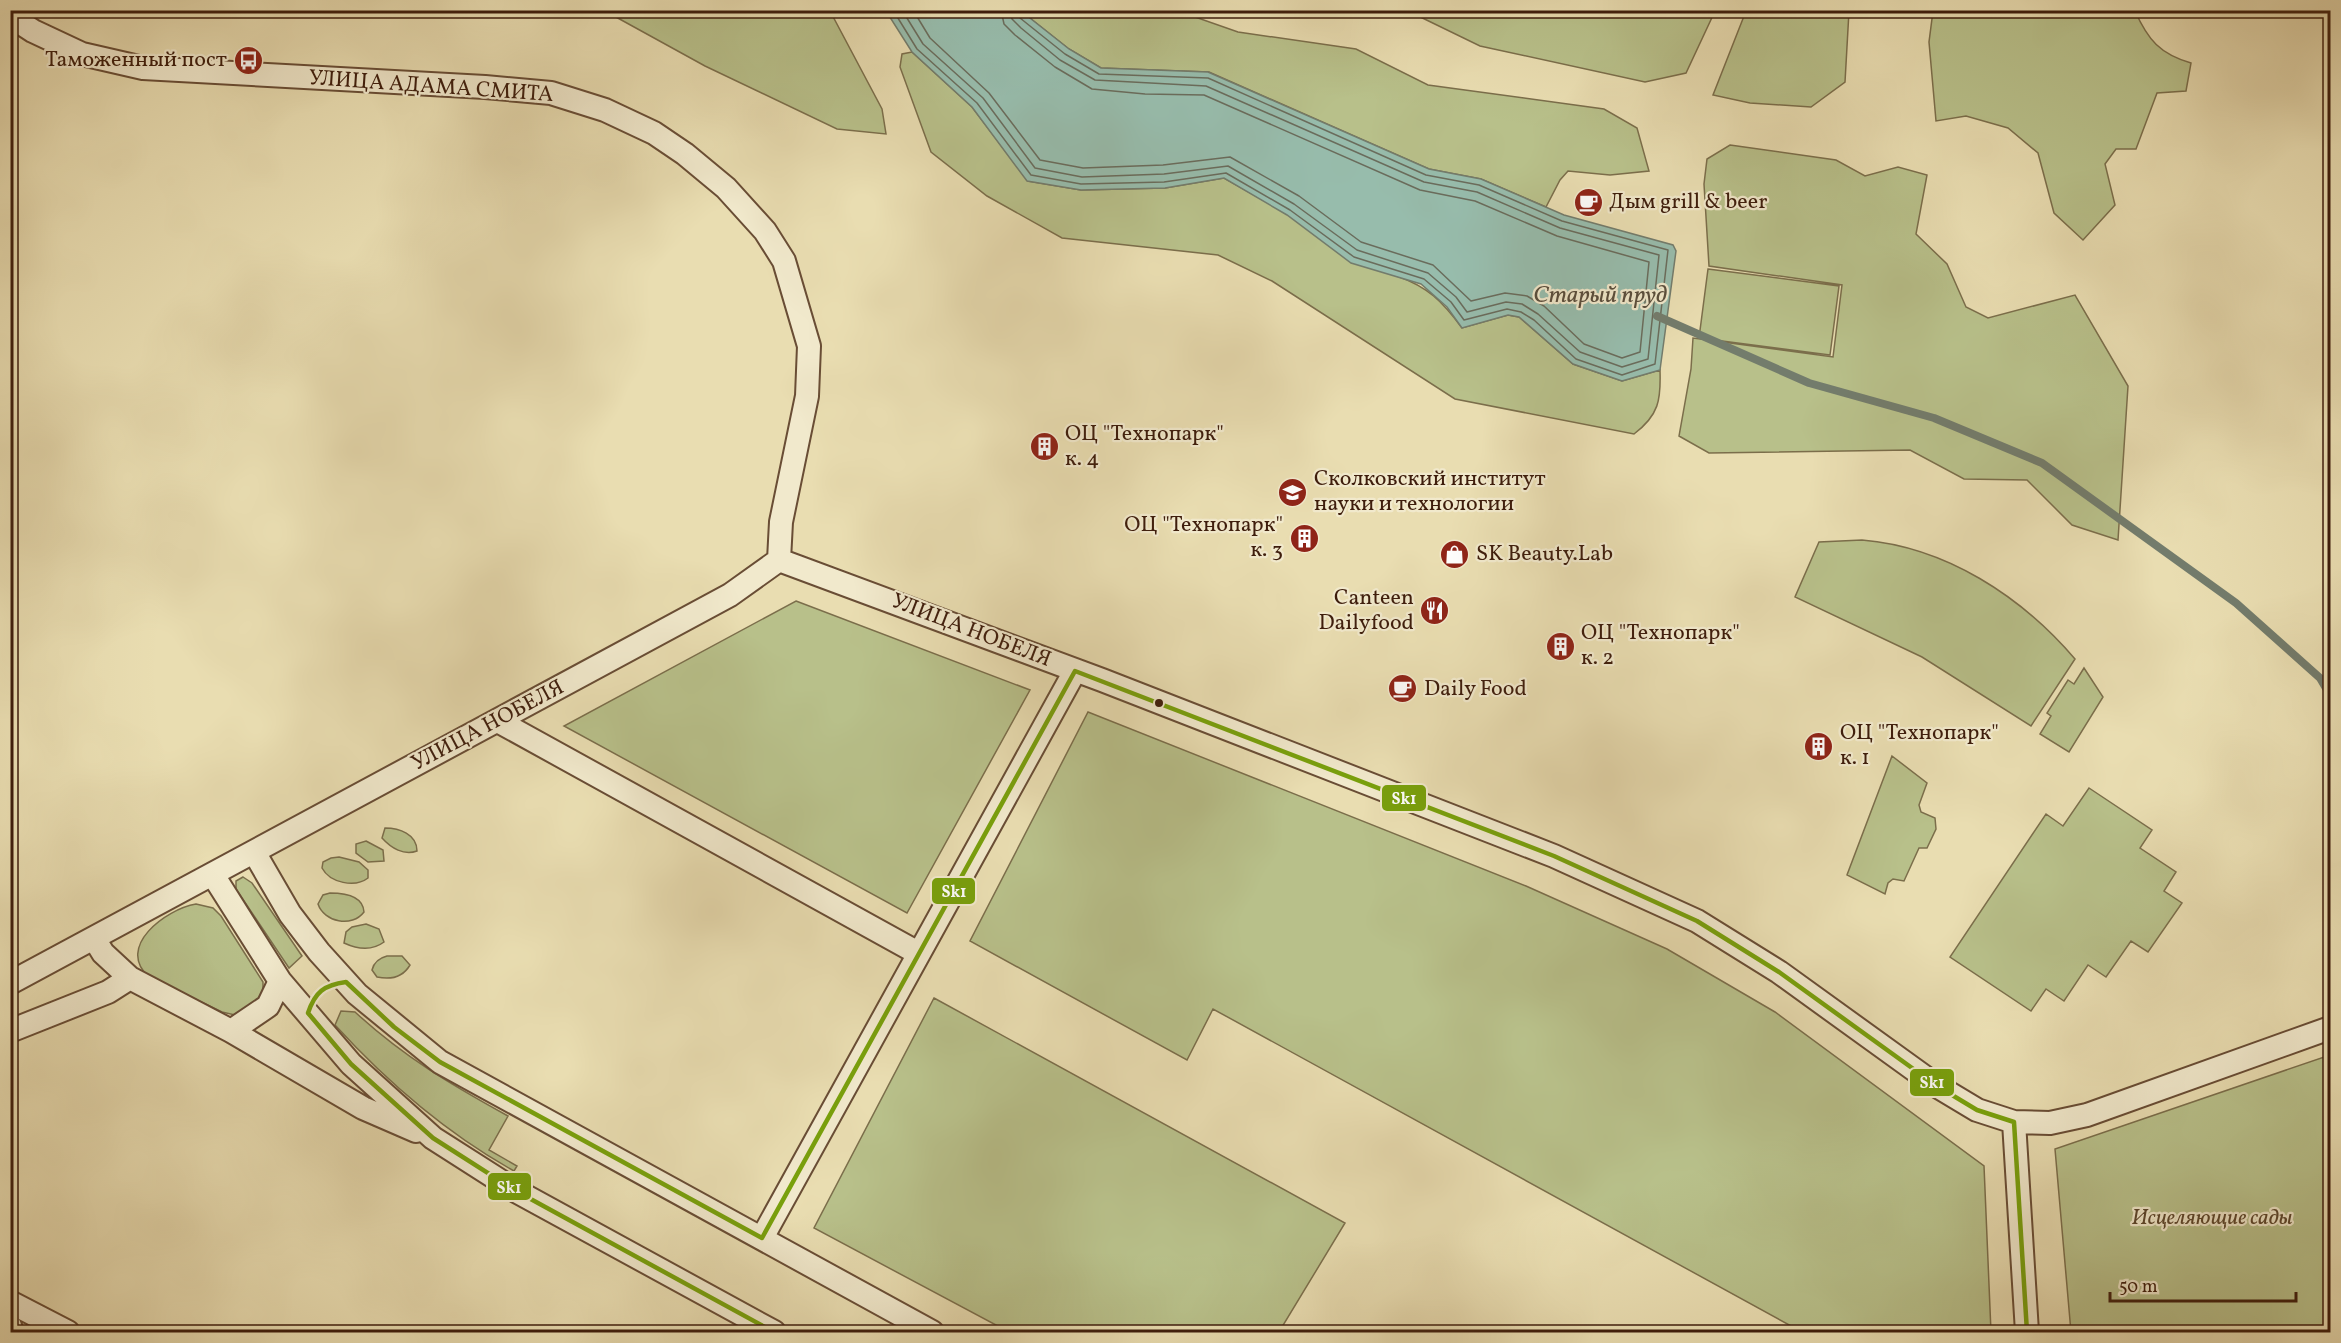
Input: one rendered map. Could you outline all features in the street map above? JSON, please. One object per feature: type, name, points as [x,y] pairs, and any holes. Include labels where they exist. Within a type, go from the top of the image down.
[{"type":"street","name":"УЛИЦА АДАМА СМИТА","points":[[10,16],[33,31],[82,54],[143,68],[485,87],[551,93],[606,110],[654,133],[685,154],[726,188],[765,231],[784,261],[809,345],[807,396],[781,522],[779,560]]},
{"type":"street","name":"УЛИЦА НОБЕЛЯ","points":[[10,983],[95,940],[730,595],[779,560],[1075,670],[1554,856],[1687,916],[1779,972],[1937,1086],[1977,1110],[2014,1122],[2050,1123],[2087,1115],[2331,1028]]},
{"type":"street","points":[[762,1238],[1075,670]]},
{"type":"street","points":[[498,721],[918,953]]},
{"type":"street","points":[[254,852],[290,914],[319,952],[357,994],[440,1062],[932,1332]]},
{"type":"street","points":[[213,875],[280,981],[351,1064],[433,1138]]},
{"type":"street","points":[[95,940],[103,953],[130,978],[231,1031],[363,1108],[433,1138],[516,1191],[774,1332]]},
{"type":"street","points":[[10,1031],[108,992],[130,978]]},
{"type":"street","points":[[231,1031],[268,1005],[280,981]]},
{"type":"street","points":[[2014,1122],[2027,1332]]},
{"type":"street","points":[[10,1302],[68,1332]]},
{"type":"street","points":[[10,1326],[12,1332]]},
{"type":"green space","points":[[605,11],[830,11],[882,109],[886,134],[837,129],[705,66]]},
{"type":"green space","points":[[1021,11],[1178,11],[1238,32],[1356,49],[1428,85],[1604,109],[1637,128],[1649,171],[1610,175],[1568,171],[1560,180],[1546,207],[1481,179],[1429,169],[1209,72],[1101,68],[1069,49]]},
{"type":"green space","points":[[1408,11],[1715,11],[1686,73],[1645,82],[1480,46]]},
{"type":"green space","points":[[1746,11],[1849,11],[1845,82],[1811,107],[1750,103],[1713,95]]},
{"type":"green space","points":[[1933,11],[2135,11],[2150,38],[2156,44],[2171,55],[2191,63],[2186,91],[2157,93],[2136,149],[2116,149],[2105,164],[2115,205],[2083,240],[2054,213],[2038,153],[2008,128],[1966,116],[1936,121],[1929,42]]},
{"type":"green space","points":[[912,52],[972,107],[1028,181],[1081,190],[1165,188],[1224,178],[1397,276],[1426,290],[1448,310],[1462,328],[1508,315],[1519,317],[1573,364],[1622,381],[1660,370],[1657,406],[1649,420],[1634,434],[1455,399],[1272,281],[1218,255],[1062,238],[987,196],[931,152],[900,67],[902,54]]},
{"type":"green space","points":[[1730,145],[1836,160],[1865,176],[1898,167],[1927,175],[1916,234],[1947,264],[1966,307],[1988,318],[2075,295],[2128,386],[2118,540],[2072,525],[2027,480],[1964,479],[1910,450],[1709,453],[1679,436],[1691,369],[1693,338],[1833,357],[1842,285],[1709,266],[1704,184],[1707,159]]},
{"type":"green space","points":[[1708,269],[1839,286],[1830,355],[1699,338]]},
{"type":"green space","points":[[1862,540],[1923,553],[1980,578],[2031,615],[2075,659],[2031,726],[1922,657],[1795,597],[1819,542]]},
{"type":"green space","points":[[796,601],[1030,690],[907,913],[564,726]]},
{"type":"green space","points":[[2084,668],[2103,697],[2069,752],[2040,734],[2051,716],[2047,713],[2068,680],[2074,684]]},
{"type":"green space","points":[[1088,712],[1526,886],[1667,949],[1775,1012],[1984,1166],[1991,1332],[1802,1332],[1213,1009],[1187,1060],[970,941]]},
{"type":"green space","points":[[1892,756],[1927,783],[1919,805],[1921,812],[1935,818],[1936,829],[1927,848],[1919,848],[1904,881],[1893,879],[1888,883],[1885,894],[1847,875]]},
{"type":"green space","points":[[2089,788],[2152,830],[2140,848],[2176,872],[2164,891],[2182,903],[2148,952],[2131,941],[2106,977],[2088,965],[2064,1001],[2046,989],[2031,1011],[1950,957],[2046,814],[2063,826]]},
{"type":"green space","points":[[385,828],[396,829],[411,836],[417,851],[403,852],[389,845],[382,838]]},
{"type":"green space","points":[[366,841],[383,850],[384,861],[368,862],[356,853],[356,844]]},
{"type":"green space","points":[[339,857],[359,862],[368,870],[368,878],[350,883],[331,877],[322,868],[323,862]]},
{"type":"green space","points":[[243,877],[252,883],[302,956],[289,968],[236,889],[236,881]]},
{"type":"green space","points":[[330,893],[352,896],[363,906],[364,912],[353,920],[332,919],[321,910],[318,904],[323,895]]},
{"type":"green space","points":[[196,904],[213,908],[221,916],[263,982],[263,994],[258,1003],[235,1015],[222,1012],[149,977],[140,965],[138,954],[141,942],[148,931],[171,913]]},
{"type":"green space","points":[[366,924],[379,929],[384,942],[375,947],[364,948],[344,943],[346,932],[352,927]]},
{"type":"green space","points":[[387,956],[402,956],[410,965],[396,977],[377,977],[372,970],[374,965],[379,959]]},
{"type":"green space","points":[[934,998],[1345,1223],[1279,1332],[1009,1332],[814,1228]]},
{"type":"green space","points":[[341,1011],[355,1012],[391,1043],[428,1069],[508,1116],[489,1150],[517,1166],[514,1171],[441,1123],[397,1087],[335,1025]]},
{"type":"green space","name":"Исцеляющие сады","points":[[2330,1055],[2330,1332],[2071,1332],[2055,1149]]},
{"type":"water","name":"Старый пруд","points":[[886,11],[1021,11],[1069,49],[1101,68],[1208,72],[1429,169],[1481,179],[1564,215],[1673,245],[1676,251],[1660,370],[1622,381],[1573,364],[1519,317],[1508,315],[1462,328],[1447,307],[1421,284],[1351,263],[1287,215],[1224,178],[1165,188],[1081,190],[1027,181],[972,107],[912,52]]},
{"type":"waterway","points":[[1657,316],[1809,383],[1934,418],[2042,463],[2236,603],[2320,678],[2330,695]]},
{"type":"transit line","name":"Sk1","points":[[774,1332],[516,1191],[433,1138],[351,1064],[308,1013],[311,1006],[321,991],[332,985],[346,982],[394,1027],[440,1062],[762,1238],[1075,671],[1554,856],[1697,921],[1779,972],[1937,1086],[1977,1110],[2014,1122],[2027,1332]]},
{"type":"place","name":"Таможенный пост","points":[[248,60]]},
{"type":"place","name":"Дым grill & beer","points":[[1588,202]]},
{"type":"place","name":"ОЦ \"Технопарк\" к. 4","points":[[1044,447]]},
{"type":"place","name":"Сколковский институт науки и технологии","points":[[1293,492]]},
{"type":"place","name":"ОЦ \"Технопарк\" к. 3","points":[[1304,538]]},
{"type":"place","name":"SK Beauty.Lab","points":[[1455,554]]},
{"type":"place","name":"Canteen Dailyfood","points":[[1435,611]]},
{"type":"place","name":"ОЦ \"Технопарк\" к. 2","points":[[1560,646]]},
{"type":"place","name":"Daily Food","points":[[1403,689]]},
{"type":"place","name":"ОЦ \"Технопарк\" к. 1","points":[[1819,746]]}]
